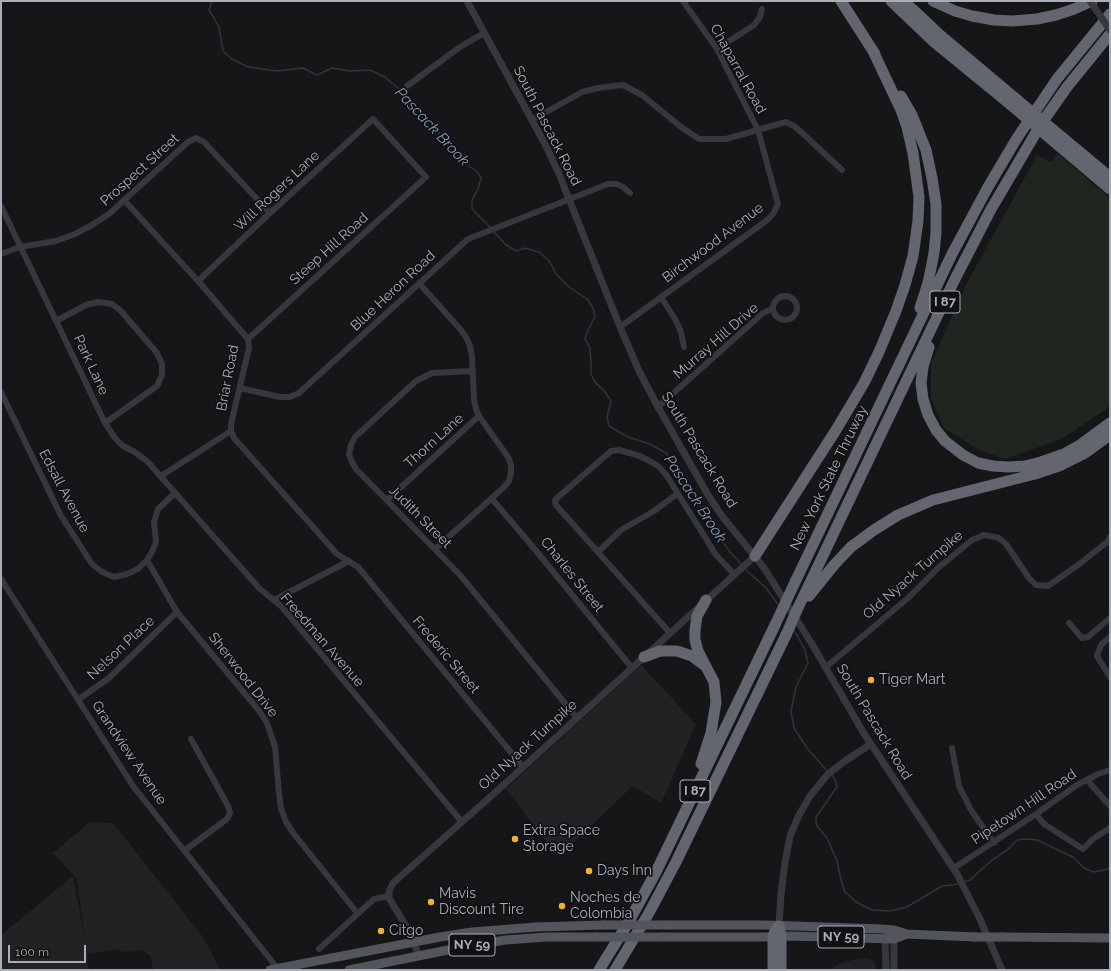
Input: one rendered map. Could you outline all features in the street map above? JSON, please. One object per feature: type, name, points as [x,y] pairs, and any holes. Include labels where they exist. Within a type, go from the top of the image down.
[{"type":"highway","points":[[841,1],[903,98],[920,132],[931,169],[936,204],[936,232],[930,273],[926,290],[900,363]]},
{"type":"highway","points":[[891,1],[934,42],[1013,101]]},
{"type":"highway","points":[[904,1],[1013,101],[1061,141],[1110,177]]},
{"type":"highway","points":[[933,1],[949,9],[972,16],[994,20],[1012,21],[1049,17],[1074,9],[1090,1]]},
{"type":"highway","name":"New York State Thruway","points":[[599,970],[628,923],[665,854],[961,237],[1004,159],[1030,117],[1057,79],[1110,14]]},
{"type":"highway","name":"New York State Thruway","points":[[615,970],[659,896],[745,721],[796,612],[812,588],[937,318],[990,211],[1030,142],[1067,87],[1110,34]]},
{"type":"highway","points":[[751,560],[841,422],[864,383],[895,314],[913,256],[918,221],[919,197],[917,172],[907,127],[901,110],[872,49]]},
{"type":"highway","points":[[1061,141],[1110,189]]},
{"type":"highway","points":[[937,318],[922,375],[923,398],[928,415],[936,430],[951,447],[963,455],[978,463],[992,466],[1016,467],[1033,464],[1056,457],[1076,448],[1095,435],[1110,422]]},
{"type":"highway","points":[[812,588],[852,547],[874,530],[898,515],[933,500],[1059,466],[1085,453],[1110,435]]},
{"type":"highway","points":[[665,854],[703,760],[710,738],[716,702],[716,691],[712,677],[698,651],[695,640],[697,616],[706,600]]},
{"type":"highway","points":[[644,657],[663,651],[683,652],[700,662],[712,677]]},
{"type":"highway","points":[[622,970],[659,896]]},
{"type":"highway","points":[[773,970],[778,933]]},
{"type":"highway","points":[[778,933],[781,970]]},
{"type":"main road","name":"NY 59","points":[[276,970],[456,934],[504,929],[603,925],[669,925],[778,933],[889,938],[907,934]]},
{"type":"main road","name":"NY 59","points":[[349,970],[485,943],[519,938],[662,937],[889,929],[907,934],[975,937],[1110,938]]},
{"type":"street","name":"South Pascack Road","points":[[467,1],[546,146],[569,199],[620,327],[642,377],[658,407],[708,495],[751,560],[784,599],[871,744],[954,868],[983,924],[1002,970]]},
{"type":"street","name":"Chaparral Road","points":[[683,1],[717,49],[758,130],[765,157]]},
{"type":"street","points":[[1090,1],[1110,30]]},
{"type":"street","points":[[717,49],[754,25],[760,18],[762,10]]},
{"type":"street","points":[[407,86],[460,47],[484,33]]},
{"type":"street","points":[[532,120],[582,92],[598,88],[623,85],[642,95],[681,127],[699,139],[726,139],[786,122],[794,126],[842,170]]},
{"type":"street","name":"Steep Hill Road","points":[[248,339],[426,177],[373,119]]},
{"type":"street","name":"Will Rogers Lane","points":[[198,281],[373,119]]},
{"type":"street","name":"Prospect Street","points":[[1,254],[20,248],[56,241],[75,234],[92,225],[108,214],[188,142],[196,138],[204,142],[270,213]]},
{"type":"street","name":"Birchwood Avenue","points":[[620,327],[766,221],[773,214],[778,204],[765,157]]},
{"type":"street","name":"Blue Heron Road","points":[[240,388],[280,397],[290,397],[299,393],[468,239],[608,184],[616,184],[623,187],[630,193]]},
{"type":"street","name":"Briar Road","points":[[124,200],[198,281],[248,339],[249,348],[231,424],[231,431],[234,438],[337,554],[349,561]]},
{"type":"street","name":"Park Lane","points":[[1,206],[104,423],[123,446],[147,461],[161,476]]},
{"type":"street","points":[[419,283],[466,337],[470,346],[474,400],[479,416],[508,457],[511,465],[509,481],[503,488],[435,550]]},
{"type":"street","name":"Murray Hill Drive","points":[[658,407],[763,313],[772,309],[776,300],[784,296],[793,299],[797,308],[794,316],[785,320],[776,317],[772,309]]},
{"type":"street","points":[[661,297],[675,318],[681,332],[684,347]]},
{"type":"street","points":[[56,321],[86,305],[98,302],[112,304],[121,311],[157,353],[162,364],[162,375],[158,386],[104,423]]},
{"type":"street","name":"Judith Street","points":[[472,371],[438,372],[421,377],[355,437],[351,445],[350,454],[352,462],[356,469],[461,576],[577,718]]},
{"type":"street","name":"Edsall Avenue","points":[[1,392],[60,514],[92,564],[102,572],[114,577],[127,574],[138,568],[147,560]]},
{"type":"street","name":"Thorn Lane","points":[[387,500],[479,416]]},
{"type":"street","points":[[161,476],[231,431]]},
{"type":"street","points":[[670,632],[556,505],[556,498],[608,452],[619,450],[636,455],[658,466],[667,476],[716,555],[737,572]]},
{"type":"street","name":"Freedman Avenue","points":[[161,476],[259,588],[282,607],[462,822]]},
{"type":"street","points":[[147,560],[156,542],[154,522],[158,509],[175,493]]},
{"type":"street","points":[[598,552],[621,530],[654,511],[677,494]]},
{"type":"street","name":"Charles Street","points":[[492,499],[632,668]]},
{"type":"street","name":"Old Nyack Turnpike","points":[[826,667],[908,598],[921,584],[972,540],[984,535],[998,538],[1006,544],[1029,578],[1036,585],[1048,586],[1082,562],[1107,542],[1110,537]]},
{"type":"street","name":"Sherwood Drive","points":[[147,560],[177,612],[260,712],[267,723],[275,747],[281,808],[286,822],[358,914]]},
{"type":"street","name":"Old Nyack Turnpike","points":[[389,896],[390,888],[398,878],[462,822],[751,560]]},
{"type":"street","points":[[274,600],[349,561]]},
{"type":"street","name":"Frederic Street","points":[[349,561],[358,567],[523,767]]},
{"type":"street","name":"Grandview Avenue","points":[[1,579],[133,786],[276,970]]},
{"type":"street","name":"Nelson Place","points":[[79,700],[109,678],[177,612]]},
{"type":"street","points":[[1069,624],[1082,638],[1088,638],[1110,618]]},
{"type":"street","points":[[1110,637],[1101,645],[1097,656],[1110,677]]},
{"type":"street","points":[[184,851],[227,819],[230,813],[228,806],[191,739]]},
{"type":"street","points":[[778,933],[782,879],[790,836],[796,820],[804,805],[825,778],[849,758],[871,744]]},
{"type":"street","points":[[952,748],[959,786],[971,810],[994,843]]},
{"type":"street","name":"Pipetown Hill Road","points":[[954,868],[994,843],[1077,785],[1098,774],[1110,770]]},
{"type":"street","points":[[1087,780],[1110,806]]},
{"type":"street","points":[[1036,814],[1044,824],[1083,849],[1110,828]]},
{"type":"street","points":[[319,949],[374,899],[389,896],[414,942],[419,956]]},
{"type":"street","points":[[886,970],[889,929]]},
{"type":"street","points":[[889,938],[894,970]]},
{"type":"shaded area","points":[[1057,153],[1106,195],[1110,201],[1110,403],[1106,409],[1062,439],[1005,459],[979,450],[944,428],[931,399],[931,363],[968,281],[1037,155],[1051,162]]},
{"type":"shaded area","points":[[641,665],[696,724],[661,803],[633,786],[558,857],[506,789]]},
{"type":"shaded area","points":[[90,822],[113,823],[203,937],[220,969],[153,970],[151,956],[142,950],[121,952],[119,949],[87,954],[89,970],[1,970],[1,935],[73,876],[85,940],[77,879],[53,853]]},
{"type":"shaded area","points":[[868,958],[874,961],[876,970],[830,970],[839,964],[852,960]]},
{"type":"waterway","name":"Pascack Brook","points":[[212,1],[209,10],[219,27],[223,51],[232,59],[248,67],[277,71],[303,68],[317,75],[332,68],[350,71],[370,70],[385,77],[399,89],[438,131],[453,154],[477,172],[481,178],[478,189],[472,200],[472,209],[490,227]]},
{"type":"waterway","name":"Pascack Brook","points":[[494,232],[505,244],[516,251],[525,248],[539,252],[549,261],[557,275],[569,287],[587,299],[593,308],[595,317],[585,339],[590,348],[591,374],[595,382],[605,392],[611,401],[607,417],[609,426],[628,437],[650,444],[666,453],[678,468],[712,527],[730,552],[742,565]]},
{"type":"waterway","name":"Pascack Brook","points":[[745,569],[766,588],[779,606]]},
{"type":"waterway","name":"Pascack Brook","points":[[794,630],[805,650],[808,663],[796,687],[791,711],[794,728],[807,748],[828,772]]},
{"type":"waterway","name":"Pascack Brook","points":[[831,774],[835,779],[837,787],[816,817],[816,822],[817,826],[827,838],[837,861],[845,892],[856,902],[872,910],[890,911],[907,907],[942,886],[960,883]]},
{"type":"waterway","name":"Pascack Brook","points":[[963,882],[970,880],[992,860],[1006,851],[1017,840],[1026,839],[1037,840],[1073,857],[1084,868],[1093,872],[1110,868]]},
{"type":"place","name":"Tiger Mart","points":[[871,680]]},
{"type":"place","name":"Extra Space Storage","points":[[515,839]]},
{"type":"place","name":"Days Inn","points":[[589,871]]},
{"type":"place","name":"Mavis Discount Tire","points":[[431,902]]},
{"type":"place","name":"Noches de Colombia","points":[[562,906]]},
{"type":"place","name":"Citgo","points":[[381,931]]}]
